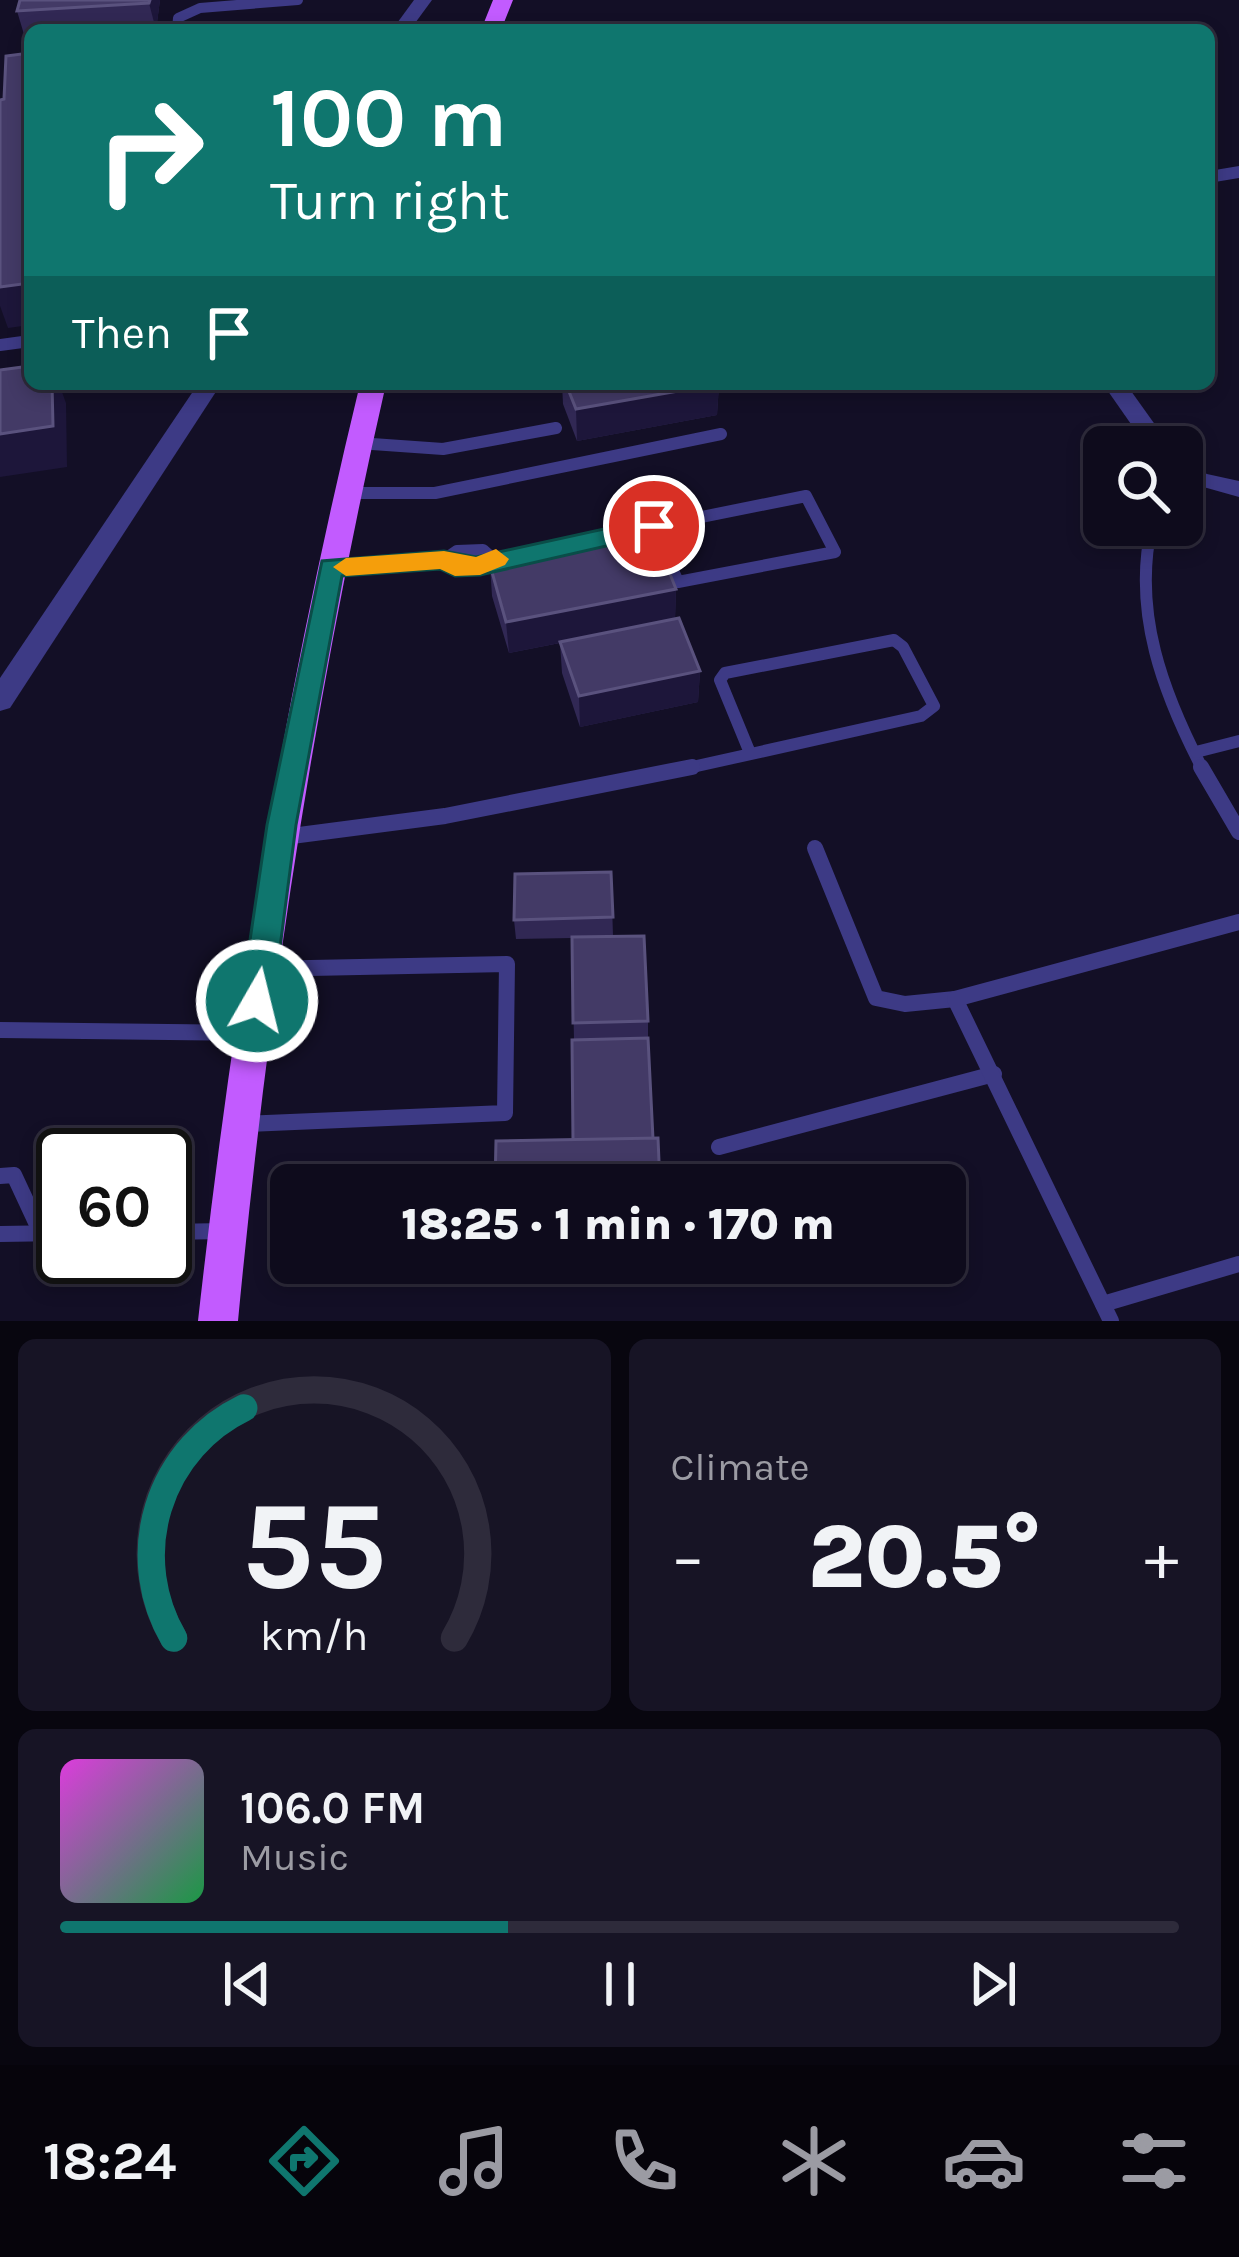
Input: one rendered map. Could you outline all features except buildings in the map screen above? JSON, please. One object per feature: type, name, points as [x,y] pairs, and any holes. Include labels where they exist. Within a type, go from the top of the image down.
[{"type":"main road","points":[[218,1321],[279,838],[346,493],[371,390]]},
{"type":"street","points":[[0,700],[206,390]]},
{"type":"street","points":[[1118,390],[1144,426]]},
{"type":"street","points":[[1203,482],[1239,489]]},
{"type":"lane","points":[[178,24],[178,18],[200,8],[298,0]]},
{"type":"lane","points":[[358,443],[443,449],[556,428]]},
{"type":"lane","points":[[346,493],[435,493],[721,434]]},
{"type":"lane","points":[[331,568],[444,560],[455,567],[480,566],[493,559],[654,526],[806,496],[835,552],[678,582],[654,526]]},
{"type":"lane","points":[[1149,546],[1144,589],[1148,627],[1162,678],[1239,832]]},
{"type":"lane","points":[[279,838],[390,828],[750,753],[921,716],[934,706],[903,647],[894,640],[725,673],[720,680],[750,753]]},
{"type":"lane","points":[[1196,752],[1239,741]]},
{"type":"lane","points":[[815,848],[876,998],[904,1004],[955,999],[1239,922]]},
{"type":"lane","points":[[240,1124],[505,1114],[507,964],[261,969]]},
{"type":"lane","points":[[955,999],[1107,1312],[1239,1264]]},
{"type":"lane","points":[[0,1030],[253,1033]]},
{"type":"lane","points":[[719,1147],[994,1075]]},
{"type":"lane","points":[[0,1175],[14,1175],[36,1222]]},
{"type":"lane","points":[[192,1232],[227,1231]]},
{"type":"lane","points":[[0,1234],[36,1233]]},
{"type":"slow traffic","points":[[346,567],[444,560],[455,567],[480,566],[496,559]]},
{"type":"route","points":[[257,1001],[281,825],[331,568],[444,560],[455,567],[480,566],[493,559],[654,526]]}]
